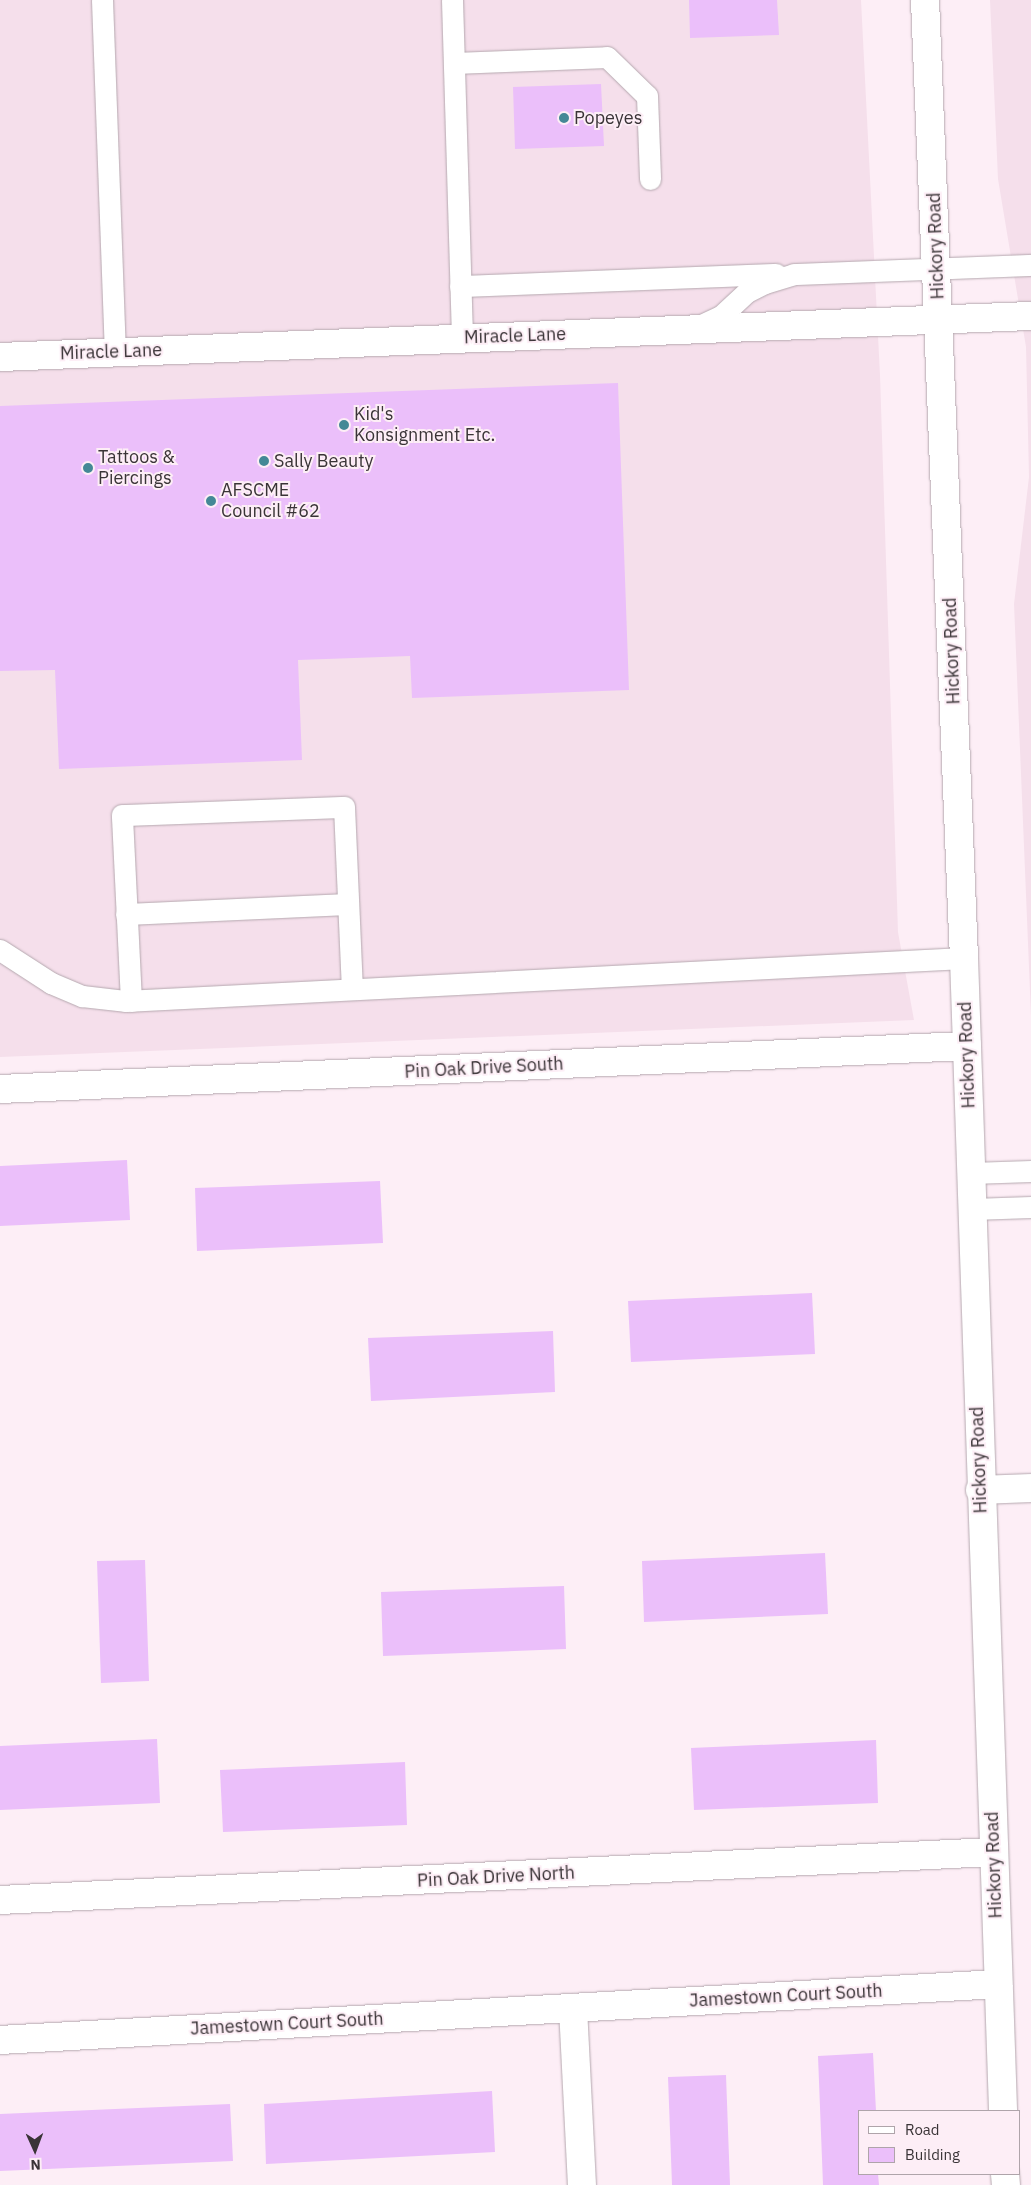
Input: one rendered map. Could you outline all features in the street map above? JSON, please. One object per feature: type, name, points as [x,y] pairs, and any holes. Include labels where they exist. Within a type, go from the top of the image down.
[{"type":"street","name":"Hickory Road","points":[[925,0],[964,958],[980,1490],[1003,2110]]},
{"type":"street","name":"Miracle Lane","points":[[0,357],[1031,316]]},
{"type":"street","name":"Pin Oak Drive South","points":[[0,1089],[967,1046]]},
{"type":"street","points":[[980,1490],[1031,1488]]},
{"type":"street","name":"Pin Oak Drive North","points":[[0,1900],[993,1852]]},
{"type":"street","name":"Jamestown Court South","points":[[0,2040],[998,1984]]},
{"type":"street","points":[[573,2008],[582,2185]]},
{"type":"lane","points":[[102,0],[114,352]]},
{"type":"lane","points":[[452,0],[462,338]]},
{"type":"lane","points":[[454,63],[607,57],[647,96],[650,179]]},
{"type":"lane","points":[[460,286],[1031,265]]},
{"type":"lane","points":[[690,330],[721,316],[747,292],[765,283],[794,274]]},
{"type":"lane","points":[[131,1001],[122,815],[344,807],[352,989]]},
{"type":"lane","points":[[126,914],[348,904]]},
{"type":"lane","points":[[0,950],[52,983],[82,996],[131,1001],[964,958]]},
{"type":"lane","points":[[971,1173],[1031,1171]]},
{"type":"lane","points":[[972,1209],[1031,1207]]},
{"type":"shaded area","points":[[0,0],[861,0],[880,375],[898,932],[914,1020],[0,1057]]},
{"type":"shaded area","points":[[990,0],[1031,0],[1031,1016],[1014,604],[1029,477],[1026,347],[998,179]]},
{"type":"building","points":[[689,0],[777,0],[779,35],[690,38]]},
{"type":"building","points":[[601,84],[604,146],[515,149],[513,87]]},
{"type":"building","points":[[618,383],[629,690],[412,698],[410,656],[298,660],[302,760],[59,769],[55,670],[0,671],[0,406]]},
{"type":"building","points":[[127,1160],[130,1220],[0,1226],[0,1166]]},
{"type":"building","points":[[380,1181],[383,1243],[197,1251],[195,1188]]},
{"type":"building","points":[[812,1293],[815,1354],[631,1362],[628,1301]]},
{"type":"building","points":[[553,1331],[555,1392],[371,1401],[368,1338]]},
{"type":"building","points":[[825,1553],[828,1614],[644,1622],[642,1561]]},
{"type":"building","points":[[145,1560],[149,1681],[101,1683],[97,1561]]},
{"type":"building","points":[[564,1586],[566,1649],[383,1656],[381,1592]]},
{"type":"building","points":[[157,1739],[160,1803],[0,1810],[0,1746]]},
{"type":"building","points":[[876,1740],[878,1803],[694,1810],[691,1748]]},
{"type":"building","points":[[405,1762],[407,1825],[223,1832],[220,1770]]},
{"type":"building","points":[[873,2053],[876,2110],[858,2110],[858,2175],[878,2175],[879,2185],[823,2185],[818,2056]]},
{"type":"building","points":[[726,2075],[730,2185],[672,2185],[668,2077]]},
{"type":"building","points":[[492,2091],[495,2152],[266,2164],[264,2104]]},
{"type":"building","points":[[230,2104],[233,2161],[0,2171],[0,2114]]},
{"type":"place","name":"Popeyes","points":[[564,118]]},
{"type":"place","name":"Kid's Konsignment Etc.","points":[[344,425]]},
{"type":"place","name":"Sally Beauty","points":[[264,461]]},
{"type":"place","name":"Tattoos & Piercings","points":[[88,468]]},
{"type":"place","name":"AFSCME Council #62","points":[[211,501]]}]
